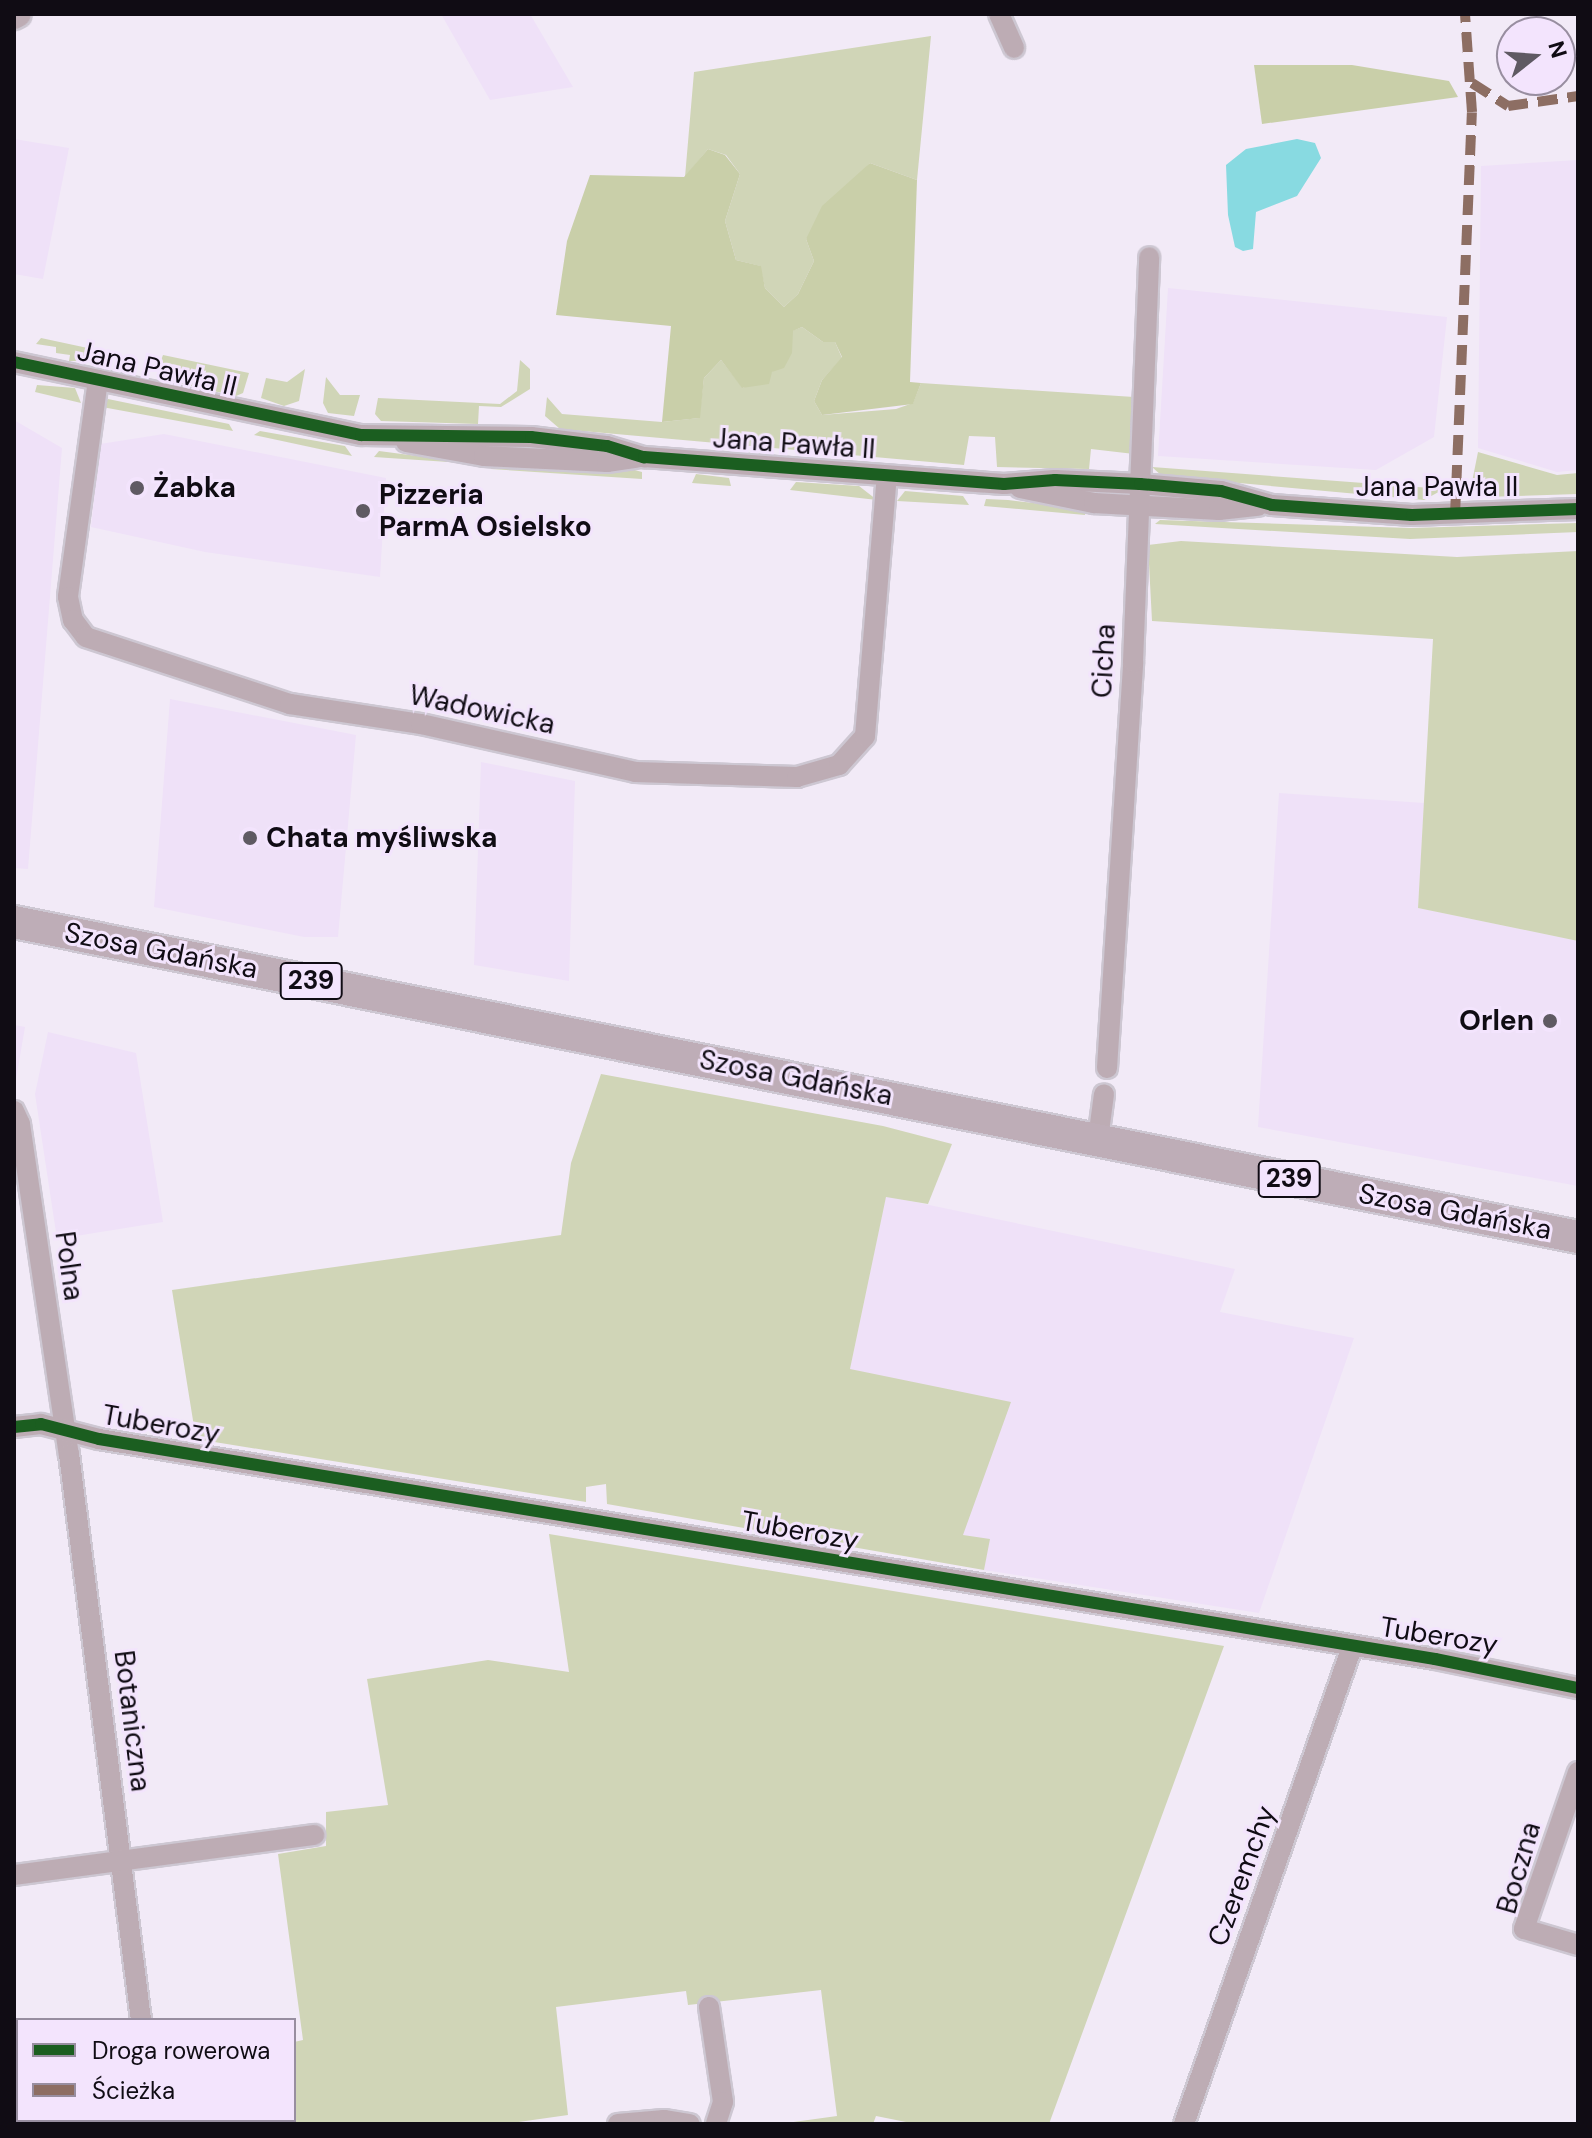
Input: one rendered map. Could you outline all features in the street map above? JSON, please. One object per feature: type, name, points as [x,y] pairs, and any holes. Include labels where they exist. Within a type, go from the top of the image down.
[{"type":"main road","name":"Szosa Gdańska","points":[[14,922],[1578,1237]]},
{"type":"street","points":[[999,14],[1014,48]]},
{"type":"street","name":"Cicha","points":[[1107,1068],[1139,506],[1149,257]]},
{"type":"street","name":"Jana Pawła II","points":[[14,362],[306,427],[391,437],[484,456],[607,462],[644,457],[1004,484],[1055,480],[1140,484],[1221,491],[1272,505]]},
{"type":"street","name":"Wadowicka","points":[[98,380],[68,597],[73,620],[86,637],[290,704],[421,724],[635,772],[797,777],[839,765],[865,736],[887,476]]},
{"type":"street","name":"Jana Pawła II","points":[[1004,484],[1053,497],[1219,510],[1272,505],[1412,515],[1578,509]]},
{"type":"street","points":[[1098,1139],[1104,1094]]},
{"type":"street","name":"Polna","points":[[14,1111],[20,1124],[65,1430]]},
{"type":"street","name":"Tuberozy","points":[[14,1427],[41,1424],[1578,1688]]},
{"type":"street","name":"Botaniczna","points":[[65,1430],[141,2018]]},
{"type":"street","name":"Czeremchy","points":[[1184,2124],[1352,1647]]},
{"type":"street","name":"Boczna","points":[[1578,1772],[1524,1929],[1578,1945]]},
{"type":"street","points":[[14,1875],[314,1835]]},
{"type":"street","points":[[709,2007],[723,2102],[716,2124]]},
{"type":"street","points":[[618,2124],[689,2123]]},
{"type":"shaded area","points":[[441,14],[530,14],[573,87],[490,100]]},
{"type":"shaded area","points":[[14,139],[69,148],[43,279],[14,274]]},
{"type":"shaded area","points":[[1578,160],[1578,470],[1557,472],[1478,448],[1481,166]]},
{"type":"shaded area","points":[[1168,288],[1447,317],[1434,437],[1376,470],[1158,456]]},
{"type":"shaded area","points":[[14,420],[62,448],[28,869],[14,868]]},
{"type":"shaded area","points":[[164,434],[386,478],[380,577],[205,552],[91,527],[100,444]]},
{"type":"shaded area","points":[[170,699],[356,735],[338,937],[304,937],[154,907]]},
{"type":"shaded area","points":[[481,762],[575,781],[569,981],[474,965]]},
{"type":"shaded area","points":[[1279,793],[1424,803],[1418,908],[1578,941],[1578,1186],[1258,1127]]},
{"type":"shaded area","points":[[14,1025],[25,1027],[14,1091]]},
{"type":"shaded area","points":[[48,1032],[136,1053],[163,1222],[57,1239],[35,1094]]},
{"type":"shaded area","points":[[886,1196],[1235,1269],[1220,1312],[1354,1338],[1259,1613],[984,1570],[989,1540],[962,1535],[850,1369]]},
{"type":"green space","points":[[931,36],[917,180],[870,163],[806,239],[814,261],[798,294],[784,307],[765,288],[760,266],[736,260],[725,221],[740,174],[726,155],[708,149],[685,177],[694,72]]},
{"type":"green space","points":[[1254,65],[1352,65],[1449,81],[1458,97],[1262,124]]},
{"type":"green space","points":[[708,149],[725,155],[740,174],[725,221],[736,260],[761,266],[765,288],[784,307],[798,294],[814,261],[806,239],[822,206],[870,163],[917,180],[910,382],[921,383],[913,404],[822,415],[814,401],[822,380],[842,357],[835,342],[823,342],[802,327],[793,331],[792,353],[784,368],[772,372],[769,384],[742,388],[721,360],[704,378],[700,418],[662,422],[671,326],[556,315],[567,241],[590,175],[684,177]]},
{"type":"green space","points":[[802,327],[823,342],[835,342],[842,358],[822,380],[814,401],[822,415],[896,409],[913,403],[921,383],[1134,397],[1134,454],[1091,449],[1089,469],[997,467],[995,437],[969,436],[964,465],[560,429],[545,416],[547,397],[562,414],[662,422],[699,418],[704,378],[721,360],[743,388],[772,372],[792,331]]},
{"type":"green space","points":[[41,338],[97,350],[95,361],[69,361],[70,355],[56,353],[56,347],[36,344]]},
{"type":"green space","points":[[163,355],[249,373],[243,393],[236,396],[164,380],[158,368]]},
{"type":"green space","points":[[520,360],[530,369],[530,389],[501,407],[479,406],[478,424],[381,421],[375,414],[378,398],[500,404],[517,391]]},
{"type":"green space","points":[[305,369],[299,401],[284,406],[261,398],[266,378],[287,382]]},
{"type":"green space","points":[[326,377],[340,395],[360,395],[354,416],[328,413],[323,403]]},
{"type":"green space","points":[[37,385],[75,388],[81,403],[35,392]]},
{"type":"green space","points":[[108,399],[229,424],[233,431],[102,407]]},
{"type":"green space","points":[[260,431],[345,446],[352,456],[254,435]]},
{"type":"green space","points":[[379,451],[478,464],[374,457]]},
{"type":"green space","points":[[1478,452],[1557,475],[1578,473],[1578,494],[1483,497],[1472,482]]},
{"type":"green space","points":[[492,464],[631,469],[642,472],[642,479],[491,469]]},
{"type":"green space","points":[[1152,467],[1444,489],[1424,500],[1162,476]]},
{"type":"green space","points":[[696,474],[729,478],[731,486],[692,483]]},
{"type":"green space","points":[[796,482],[859,486],[877,500],[790,490]]},
{"type":"green space","points":[[905,491],[963,496],[969,505],[897,501]]},
{"type":"green space","points":[[986,499],[1086,509],[1085,515],[984,506]]},
{"type":"green space","points":[[1160,520],[1411,528],[1578,523],[1578,532],[1410,539],[1155,524]]},
{"type":"green space","points":[[1181,541],[1457,557],[1578,551],[1578,941],[1418,908],[1433,639],[1152,621],[1148,545]]},
{"type":"green space","points":[[601,1074],[883,1126],[952,1144],[928,1204],[886,1197],[850,1369],[1011,1402],[963,1535],[990,1539],[984,1570],[607,1504],[606,1484],[586,1487],[586,1502],[196,1439],[172,1290],[561,1235],[571,1163]]},
{"type":"green space","points":[[549,1534],[1224,1646],[1049,2124],[916,2124],[876,2116],[873,2124],[779,2124],[837,2116],[821,1990],[688,2005],[686,1991],[556,2007],[568,2115],[505,2124],[171,2124],[296,2122],[296,2042],[303,2040],[278,1854],[326,1846],[326,1812],[388,1805],[367,1679],[488,1660],[569,1672]]},
{"type":"water","points":[[1297,139],[1315,143],[1321,158],[1297,196],[1256,212],[1253,249],[1243,251],[1235,247],[1228,215],[1226,165],[1246,149]]},
{"type":"marked path","points":[[1455,515],[1472,112],[1465,14]]},
{"type":"marked path","points":[[1472,83],[1508,106],[1578,96]]},
{"type":"cycle path","points":[[14,362],[361,435],[531,437],[607,446],[644,457],[1004,484],[1055,480],[1140,484],[1221,491],[1272,505],[1412,515],[1578,509]]},
{"type":"cycle path","points":[[14,1427],[41,1424],[99,1439],[1435,1659],[1578,1688]]},
{"type":"place","name":"Żabka","points":[[137,488]]},
{"type":"place","name":"Pizzeria ParmA Osielsko","points":[[363,511]]},
{"type":"place","name":"Chata myśliwska","points":[[250,838]]},
{"type":"place","name":"Orlen","points":[[1550,1021]]}]
